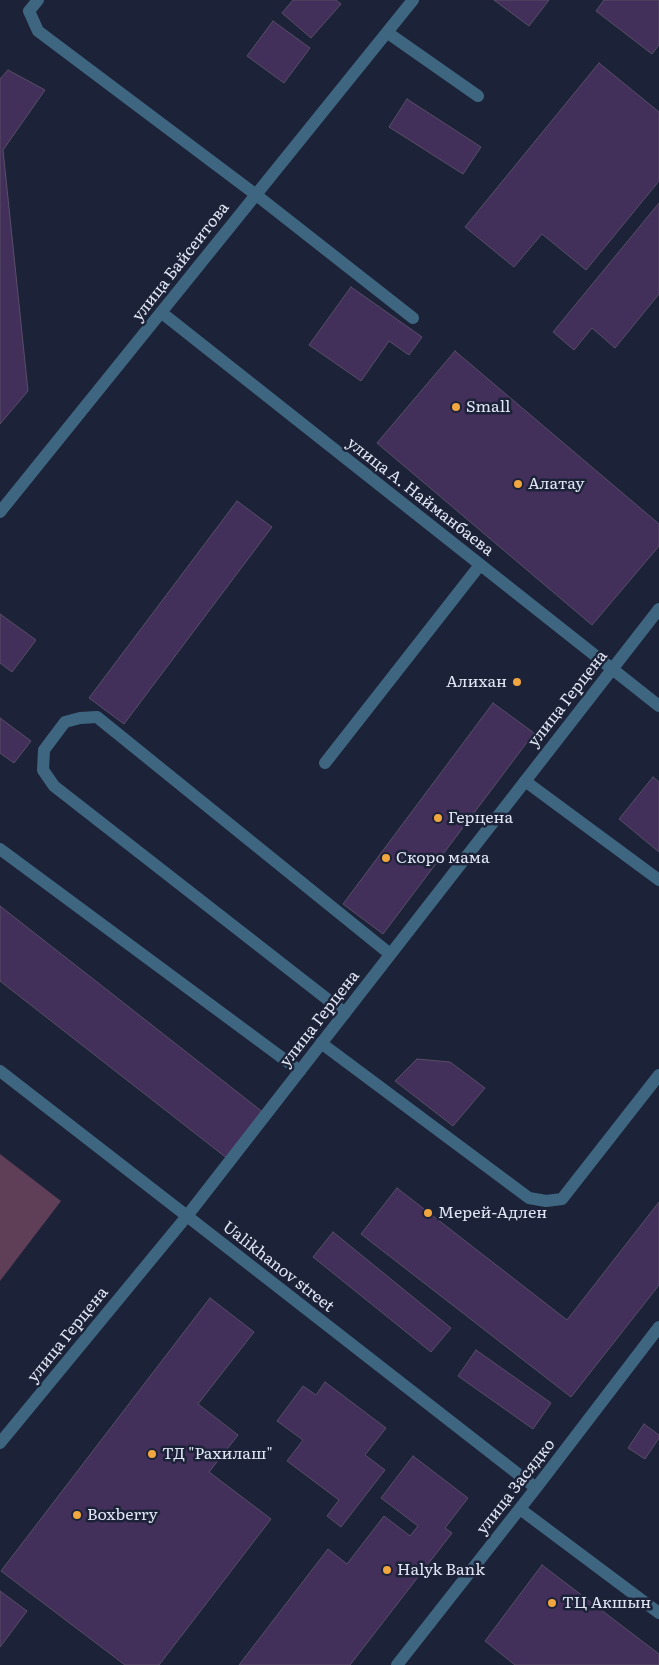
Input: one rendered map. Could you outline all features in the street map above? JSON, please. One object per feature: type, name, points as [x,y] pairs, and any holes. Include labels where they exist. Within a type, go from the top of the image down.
[{"type":"street","points":[[38,0],[29,11],[38,30],[255,194],[413,318]]},
{"type":"street","name":"улица Байсеитова","points":[[0,512],[413,0]]},
{"type":"street","points":[[388,33],[478,96]]},
{"type":"street","name":"улица А. Найманбаева","points":[[162,312],[659,706]]},
{"type":"street","points":[[325,763],[480,565]]},
{"type":"street","name":"улица Герцена","points":[[0,1443],[187,1216],[659,609]]},
{"type":"street","points":[[345,1013],[54,786],[43,770],[44,750],[65,722],[80,718],[97,718],[390,954]]},
{"type":"street","points":[[525,781],[659,880]]},
{"type":"street","points":[[0,849],[300,1070]]},
{"type":"street","points":[[321,1043],[529,1198],[546,1202],[562,1199],[659,1075]]},
{"type":"street","name":"Ualikhanov street","points":[[0,1071],[536,1488]]},
{"type":"street","name":"улица Засядко","points":[[397,1665],[520,1509],[659,1327]]},
{"type":"street","points":[[520,1509],[659,1614]]},
{"type":"shaded area","points":[[0,1154],[61,1201],[0,1281]]},
{"type":"building","points":[[293,0],[336,0],[341,4],[311,38],[282,13]]},
{"type":"building","points":[[494,0],[549,0],[529,26]]},
{"type":"building","points":[[604,0],[659,0],[659,45],[652,54],[596,11]]},
{"type":"building","points":[[273,21],[310,48],[284,83],[247,56]]},
{"type":"building","points":[[599,63],[659,112],[659,181],[586,270],[542,234],[514,267],[465,227]]},
{"type":"building","points":[[8,70],[45,90],[3,150],[28,391],[0,424],[0,79]]},
{"type":"building","points":[[407,99],[481,147],[463,174],[389,127]]},
{"type":"building","points":[[659,203],[659,294],[615,348],[592,328],[574,350],[553,332]]},
{"type":"building","points":[[351,287],[422,337],[409,355],[389,341],[361,381],[309,345]]},
{"type":"building","name":"Алатау","points":[[455,351],[659,524],[659,546],[592,625],[377,443]]},
{"type":"building","points":[[237,501],[272,527],[124,724],[89,698]]},
{"type":"building","points":[[0,614],[36,640],[12,672],[0,663]]},
{"type":"building","name":"Герцена","points":[[493,703],[534,733],[383,934],[343,904]]},
{"type":"building","points":[[0,718],[31,741],[14,763],[0,753]]},
{"type":"building","points":[[653,777],[659,782],[659,852],[619,819]]},
{"type":"building","points":[[0,906],[264,1113],[228,1159],[0,981]]},
{"type":"building","points":[[417,1059],[450,1062],[485,1088],[453,1126],[395,1081]]},
{"type":"building","points":[[397,1188],[567,1320],[659,1202],[659,1285],[571,1397],[361,1234]]},
{"type":"building","points":[[333,1232],[451,1328],[431,1352],[313,1257]]},
{"type":"building","points":[[210,1298],[254,1332],[198,1404],[238,1435],[209,1472],[271,1519],[159,1665],[125,1665],[1,1571]]},
{"type":"building","points":[[476,1350],[551,1403],[533,1429],[458,1376]]},
{"type":"building","points":[[325,1382],[386,1428],[365,1455],[385,1470],[341,1527],[327,1516],[339,1500],[287,1461],[303,1440],[277,1421],[303,1386],[316,1395]]},
{"type":"building","points":[[644,1424],[659,1435],[659,1438],[645,1459],[628,1448]]},
{"type":"building","points":[[413,1456],[468,1498],[445,1528],[452,1533],[350,1665],[239,1665],[328,1549],[347,1564],[384,1516],[410,1536],[418,1526],[381,1498]]},
{"type":"building","name":"ТЦ Акшын","points":[[542,1565],[659,1654],[659,1665],[515,1665],[485,1641]]},
{"type":"building","points":[[0,1591],[27,1611],[0,1647]]},
{"type":"place","name":"Small","points":[[456,407]]},
{"type":"place","name":"Алатау","points":[[518,484]]},
{"type":"place","name":"Алихан","points":[[517,682]]},
{"type":"place","name":"Герцена","points":[[438,818]]},
{"type":"place","name":"Скоро мама","points":[[386,858]]},
{"type":"place","name":"Мерей-Адлен","points":[[428,1213]]},
{"type":"place","name":"ТД \"Рахилаш\"","points":[[152,1454]]},
{"type":"place","name":"Boxberry","points":[[77,1515]]},
{"type":"place","name":"Halyk Bank","points":[[387,1570]]},
{"type":"place","name":"ТЦ Акшын","points":[[552,1603]]}]
